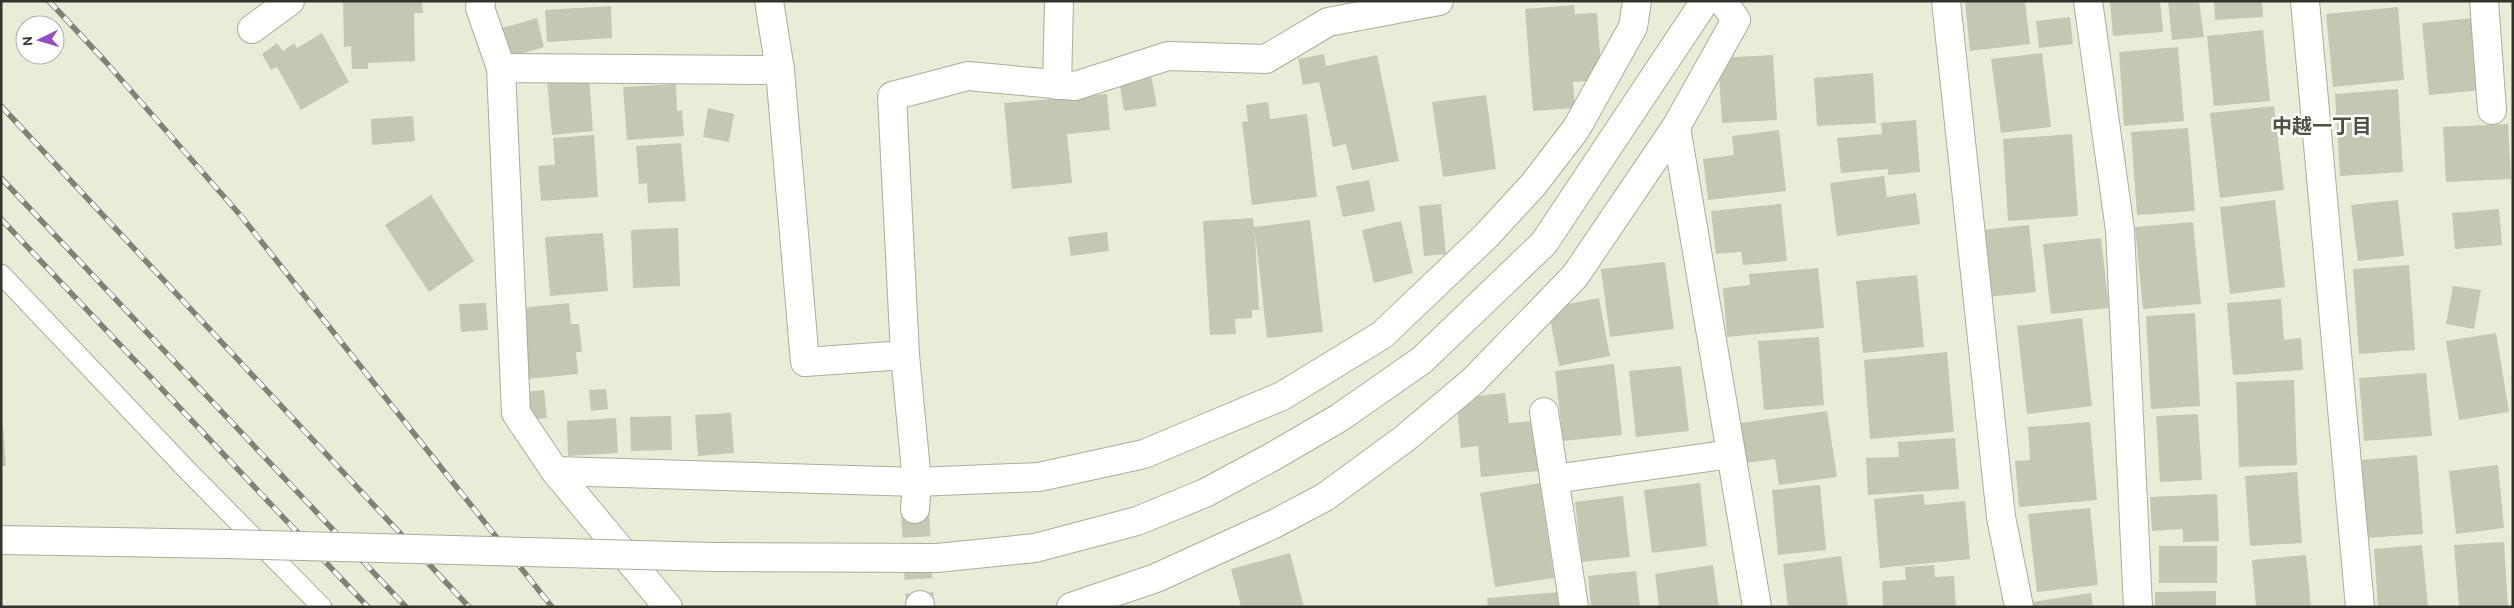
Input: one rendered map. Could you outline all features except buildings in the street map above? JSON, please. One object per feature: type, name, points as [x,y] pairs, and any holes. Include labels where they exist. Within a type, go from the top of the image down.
[{"type":"street","points":[[252,30],[290,1]]},
{"type":"street","points":[[481,1],[480,8],[501,68],[516,412],[555,471],[668,607]]},
{"type":"street","points":[[769,1],[780,70],[805,362],[905,355]]},
{"type":"street","points":[[1057,85],[1059,1]]},
{"type":"street","points":[[915,509],[917,482],[905,355],[892,96],[968,76],[1075,86],[1168,56],[1266,59],[1328,22],[1439,1]]},
{"type":"street","points":[[555,471],[917,482],[1039,477],[1144,454],[1282,396],[1382,335],[1486,236],[1533,186],[1576,129],[1634,28],[1637,1]]},
{"type":"street","points":[[1,540],[714,557],[937,558],[1035,548],[1137,521],[1205,494],[1272,457],[1339,418],[1422,360],[1544,244],[1705,1]]},
{"type":"street","points":[[1071,607],[1156,578],[1274,524],[1325,497],[1404,439],[1473,381],[1575,276],[1676,127],[1736,20],[1723,1]]},
{"type":"street","points":[[1946,1],[2000,517],[2019,607]]},
{"type":"street","points":[[2088,1],[2120,230],[2138,607]]},
{"type":"street","points":[[2306,1],[2360,607]]},
{"type":"street","points":[[2484,1],[2492,110]]},
{"type":"street","points":[[501,68],[780,70]]},
{"type":"street","points":[[1676,127],[1757,607]]},
{"type":"street","points":[[1544,412],[1574,607]]},
{"type":"street","points":[[1554,479],[1731,454]]},
{"type":"lane","points":[[1,274],[188,471],[322,607]]},
{"type":"tunnel","points":[[915,509],[920,605]]},
{"type":"railway","points":[[49,1],[104,60],[241,216],[552,607]]},
{"type":"railway","points":[[1,106],[469,607]]},
{"type":"railway","points":[[1,178],[406,607]]},
{"type":"railway","points":[[1,219],[368,607]]},
{"type":"district","name":"中越一丁目","points":[[2322,126]]}]
